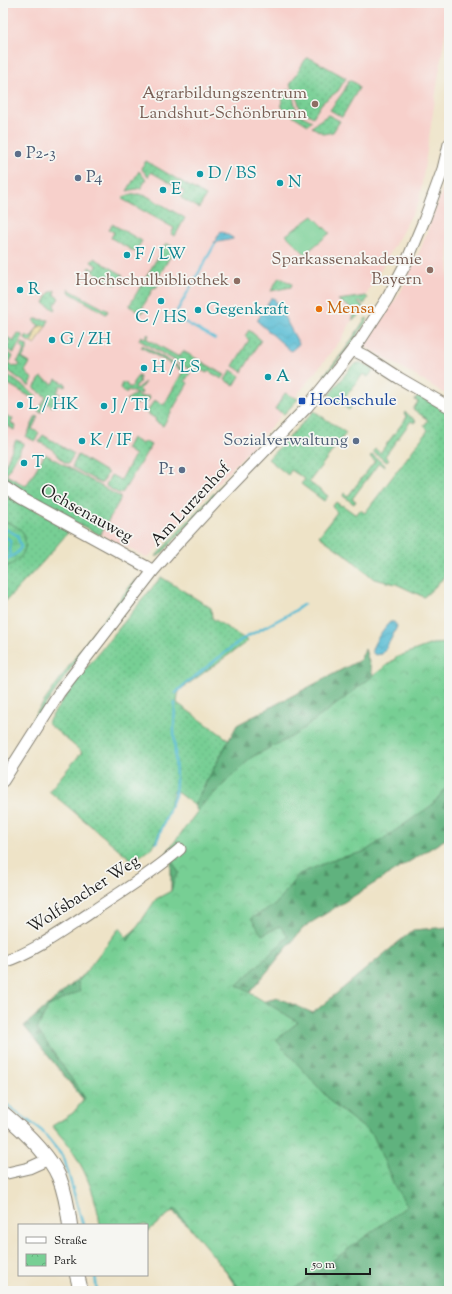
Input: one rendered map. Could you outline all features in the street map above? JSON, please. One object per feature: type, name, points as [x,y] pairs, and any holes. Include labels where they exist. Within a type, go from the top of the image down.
[{"type":"main road","points":[[3,1113],[26,1134],[48,1159],[59,1176],[63,1188],[70,1224]]},
{"type":"main road","points":[[77,1276],[81,1291]]},
{"type":"street","name":"Am Lurzenhof","points":[[3,781],[59,693],[153,572],[221,496],[302,412],[353,350],[386,300],[407,261],[420,232],[443,169],[449,144]]},
{"type":"street","points":[[353,350],[449,407]]},
{"type":"street","name":"Ochsenauweg","points":[[3,486],[21,498],[145,566],[153,572]]},
{"type":"street","name":"Wolfsbacher Weg","points":[[3,962],[16,958],[58,933],[162,865],[180,849]]},
{"type":"street","points":[[3,1174],[29,1168],[48,1159]]},
{"type":"shaded area","points":[[3,3],[449,3],[419,202],[341,340],[278,419],[149,557],[146,557],[46,507],[3,480]]},
{"type":"shaded area","name":"Sparkassenakademie Bayern","points":[[449,172],[449,396],[365,346],[401,291],[421,248]]},
{"type":"green space","points":[[307,58],[312,59],[346,78],[338,91],[322,103],[313,117],[300,109],[296,93],[290,85]]},
{"type":"green space","points":[[349,80],[357,84],[359,88],[342,117],[330,110],[344,91]]},
{"type":"green space","points":[[288,89],[292,93],[297,113],[312,121],[308,125],[284,110],[282,107],[282,100]]},
{"type":"green space","points":[[328,115],[340,121],[333,132],[324,134],[312,127],[316,123]]},
{"type":"green space","points":[[146,161],[206,196],[199,208],[181,198],[184,191],[151,172],[148,177],[141,168]]},
{"type":"green space","points":[[139,171],[146,180],[141,188],[127,191]]},
{"type":"green space","points":[[138,194],[147,196],[185,218],[175,236],[171,234],[174,228],[122,199],[125,196]]},
{"type":"green space","points":[[313,216],[330,233],[305,254],[286,235]]},
{"type":"green space","points":[[112,224],[142,241],[135,252],[111,238],[114,232],[109,230]]},
{"type":"green space","points":[[166,243],[178,251],[174,250],[159,276],[162,278],[156,288],[154,287],[142,308],[145,309],[142,313],[129,306]]},
{"type":"green space","points":[[94,258],[123,275],[116,285],[88,269],[89,267],[95,270],[97,266],[91,262]]},
{"type":"green space","points":[[279,277],[292,284],[291,287],[271,291]]},
{"type":"green space","points":[[68,289],[108,311],[106,314],[70,293]]},
{"type":"green space","points":[[55,290],[54,295],[59,298],[54,306],[56,308],[55,310],[44,303],[49,293]]},
{"type":"green space","points":[[366,296],[368,298],[364,304],[360,301],[358,303],[363,306],[357,317],[352,320],[356,311],[338,300]]},
{"type":"green space","points":[[366,318],[368,319],[352,343],[325,377],[324,375],[344,351]]},
{"type":"green space","points":[[35,319],[49,320],[46,326],[38,329],[32,341],[29,342],[25,339],[26,335],[31,338],[39,325],[34,322]]},
{"type":"green space","points":[[249,330],[261,340],[242,372],[233,366],[249,340],[245,336]]},
{"type":"green space","points":[[18,333],[22,335],[22,338],[14,353],[6,349],[10,342],[3,337],[3,335],[14,341]]},
{"type":"green space","points":[[148,334],[147,339],[179,357],[183,351],[225,375],[222,379],[208,371],[207,373],[196,368],[193,371],[139,340],[141,336],[145,338]]},
{"type":"green space","points":[[22,343],[27,345],[27,351],[22,358],[30,363],[25,371],[33,379],[29,386],[6,369],[9,364],[14,367],[18,367],[20,364],[17,362],[25,350],[20,347]]},
{"type":"green space","points":[[142,345],[190,373],[185,381],[188,383],[163,426],[147,413],[154,400],[164,405],[183,371],[141,347]]},
{"type":"green space","points":[[5,352],[13,356],[3,373],[3,355]]},
{"type":"green space","points":[[358,363],[374,369],[368,377],[363,374],[343,400],[351,407],[349,410],[329,395],[352,366]]},
{"type":"green space","points":[[231,370],[240,376],[234,386],[225,380]]},
{"type":"green space","points":[[5,373],[37,396],[34,399],[3,381],[3,376]]},
{"type":"green space","points":[[138,376],[140,377],[139,383],[135,387],[136,389],[145,382],[139,390],[142,392],[141,394],[128,390],[125,393],[120,388],[122,383],[126,383],[128,387],[132,387]]},
{"type":"green space","points":[[41,377],[53,384],[56,379],[66,384],[65,387],[61,385],[57,392],[60,394],[53,407],[47,403],[41,413],[38,411],[46,397],[34,388]]},
{"type":"green space","points":[[285,393],[298,399],[284,414],[275,409]]},
{"type":"green space","points":[[136,394],[139,397],[148,396],[150,398],[149,400],[139,404],[126,400]]},
{"type":"green space","points":[[419,395],[449,413],[449,571],[424,597],[396,584],[374,579],[351,559],[319,536],[337,512],[332,507],[336,502],[356,515],[360,510],[365,513],[428,430],[424,426],[428,420],[413,409],[418,402],[415,400]]},
{"type":"green space","points":[[314,411],[346,433],[309,482],[328,496],[324,501],[301,484],[305,479],[291,470],[288,475],[268,459]]},
{"type":"green space","points":[[405,412],[416,421],[414,423],[411,421],[385,456],[389,460],[387,462],[373,452],[375,449],[380,453],[407,417],[404,414]]},
{"type":"green space","points":[[4,414],[13,419],[11,423],[16,426],[14,430],[3,423]]},
{"type":"green space","points":[[36,416],[38,417],[32,429],[39,433],[35,441],[26,437]]},
{"type":"green space","points":[[275,430],[274,435],[219,492],[216,490]]},
{"type":"green space","points":[[43,435],[74,454],[68,464],[63,461],[51,448],[39,442]]},
{"type":"green space","points":[[132,438],[142,444],[144,441],[151,445],[123,492],[118,493],[106,485],[111,475],[121,480],[135,455],[126,449]]},
{"type":"green space","points":[[16,440],[24,443],[6,475],[26,486],[45,454],[120,497],[120,500],[100,535],[46,507],[3,480],[3,470]]},
{"type":"green space","points":[[78,455],[108,473],[102,483],[72,467]]},
{"type":"green space","points":[[372,455],[385,465],[384,467],[379,463],[352,499],[356,501],[354,504],[343,496],[344,493],[348,496],[375,461],[370,457]]},
{"type":"green space","points":[[3,490],[70,530],[42,563],[3,604]]},
{"type":"green space","points":[[214,493],[216,495],[160,555],[155,557]]},
{"type":"green space","points":[[3,521],[14,525],[21,530],[25,538],[25,546],[22,555],[16,561],[3,568]]},
{"type":"green space","points":[[161,577],[211,608],[212,618],[248,641],[181,689],[178,694],[177,703],[229,740],[194,805],[174,790],[167,815],[153,847],[133,861],[49,791],[82,752],[47,723],[78,678]]},
{"type":"green space","points":[[136,579],[134,586],[95,634],[35,720],[32,719],[88,639]]},
{"type":"green space","points":[[449,643],[449,784],[432,805],[364,852],[335,859],[299,874],[275,905],[251,918],[262,935],[280,926],[288,937],[237,985],[298,1022],[276,1040],[335,1106],[373,1135],[394,1185],[407,1206],[291,1291],[242,1291],[175,1209],[148,1231],[148,1224],[100,1224],[94,1196],[83,1169],[71,1149],[52,1126],[73,1113],[85,1098],[37,1029],[49,1006],[80,991],[78,982],[120,927],[128,941],[156,899],[171,891],[175,878],[179,873],[167,852],[203,804],[252,757],[293,736],[397,657],[432,644]]},
{"type":"green space","points":[[365,649],[378,693],[449,701],[449,837],[304,927],[237,1008],[278,998],[313,1013],[413,930],[449,927],[449,1291],[239,1291],[204,1240],[178,1217],[24,1026],[171,898],[171,862],[204,823],[194,805],[237,725],[360,660]]},
{"type":"sand","points":[[40,326],[46,326],[35,345],[29,342],[32,341],[36,330]]},
{"type":"water","points":[[221,231],[233,238],[233,239],[214,243]]},
{"type":"water","points":[[271,298],[274,298],[299,344],[291,351],[257,321]]},
{"type":"water","points":[[390,622],[394,622],[397,626],[382,654],[375,655],[372,652],[373,647],[385,627]]},
{"type":"waterway","points":[[177,311],[215,244]]},
{"type":"waterway","points":[[181,320],[215,339]]},
{"type":"waterway","points":[[3,528],[17,535],[21,547],[17,553],[9,558]]},
{"type":"waterway","points":[[3,535],[10,540],[9,558],[3,561]]},
{"type":"waterway","points":[[176,693],[241,640],[293,612],[304,604]]},
{"type":"waterway","points":[[156,843],[175,795],[175,703]]},
{"type":"waterway","points":[[3,1102],[42,1131],[64,1158],[83,1224]]},
{"type":"waterway","points":[[95,1276],[97,1291]]},
{"type":"place","name":"Agrarbildungszentrum Landshut-Schönbrunn","points":[[315,104]]},
{"type":"place","name":"P2-3","points":[[18,154]]},
{"type":"place","name":"D / BS","points":[[200,174]]},
{"type":"place","name":"P4","points":[[78,178]]},
{"type":"place","name":"N","points":[[280,183]]},
{"type":"place","name":"E","points":[[163,190]]},
{"type":"place","name":"F / LW","points":[[127,255]]},
{"type":"place","name":"Sparkassenakademie Bayern","points":[[430,270]]},
{"type":"place","name":"Hochschulbibliothek","points":[[237,281]]},
{"type":"place","name":"R","points":[[20,290]]},
{"type":"place","name":"C / HS","points":[[161,301]]},
{"type":"place","name":"Mensa","points":[[319,309]]},
{"type":"place","name":"Gegenkraft","points":[[198,310]]},
{"type":"place","name":"G / ZH","points":[[52,340]]},
{"type":"place","name":"H / LS","points":[[144,368]]},
{"type":"place","name":"A","points":[[268,377]]},
{"type":"place","name":"Hochschule","points":[[302,401]]},
{"type":"place","name":"L / HK","points":[[20,405]]},
{"type":"place","name":"J / TI","points":[[104,406]]},
{"type":"place","name":"K / IF","points":[[82,441]]},
{"type":"place","name":"Sozialverwaltung","points":[[356,441]]},
{"type":"place","name":"T","points":[[24,463]]},
{"type":"place","name":"P1","points":[[182,470]]}]
